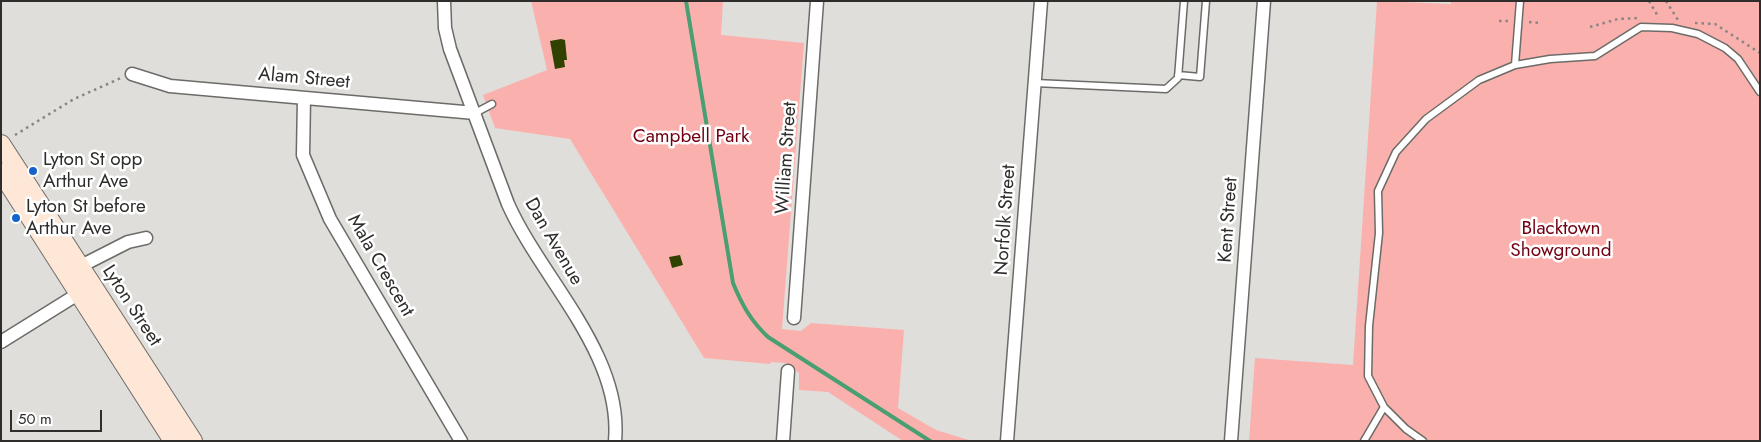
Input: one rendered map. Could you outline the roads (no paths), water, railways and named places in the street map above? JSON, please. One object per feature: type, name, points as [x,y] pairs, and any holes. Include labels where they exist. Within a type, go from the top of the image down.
[{"type":"main road","name":"Lyton Street","points":[[5,142],[73,270]]},
{"type":"main road","name":"Lyton Street","points":[[1,172],[73,270],[193,441]]},
{"type":"main road","name":"Lyton Street","points":[[86,290],[173,441]]},
{"type":"street","name":"Dan Avenue","points":[[444,1],[445,28],[450,49],[519,228],[588,338],[602,365],[615,409],[615,441]]},
{"type":"street","name":"William Street","points":[[794,318],[817,1]]},
{"type":"street","name":"Norfolk Street","points":[[1008,441],[1041,1]]},
{"type":"street","name":"Kent Street","points":[[1230,441],[1264,1]]},
{"type":"street","name":"Alam Street","points":[[132,74],[170,86],[475,113]]},
{"type":"street","name":"Mala Crescent","points":[[304,98],[303,155],[330,219],[461,441]]},
{"type":"street","points":[[73,270],[128,242],[146,238]]},
{"type":"street","points":[[1,342],[86,290]]},
{"type":"street","points":[[783,441],[788,372]]},
{"type":"lane","points":[[1035,83],[1163,90],[1177,80],[1184,1]]},
{"type":"lane","points":[[1178,75],[1200,77],[1206,1]]},
{"type":"lane","points":[[1515,65],[1520,1]]},
{"type":"lane","points":[[1423,441],[1406,429],[1384,407],[1368,376],[1369,326],[1379,233],[1378,191],[1396,152],[1426,119],[1479,80],[1515,65],[1550,59],[1595,56],[1641,27],[1672,28],[1698,34],[1725,48],[1738,59],[1760,92]]},
{"type":"lane","points":[[475,113],[492,104]]},
{"type":"lane","points":[[1364,441],[1384,407]]},
{"type":"waterway","points":[[686,1],[733,283],[744,306],[752,319],[768,337],[930,441]]},
{"type":"place","name":"Lyton St opp Arthur Ave","points":[[33,171]]},
{"type":"place","name":"Lyton St before Arthur Ave","points":[[16,218]]},
{"type":"park label","name":"Campbell Park","points":[[691,137]]},
{"type":"park label","name":"Blacktown Showground","points":[[1561,240]]}]
